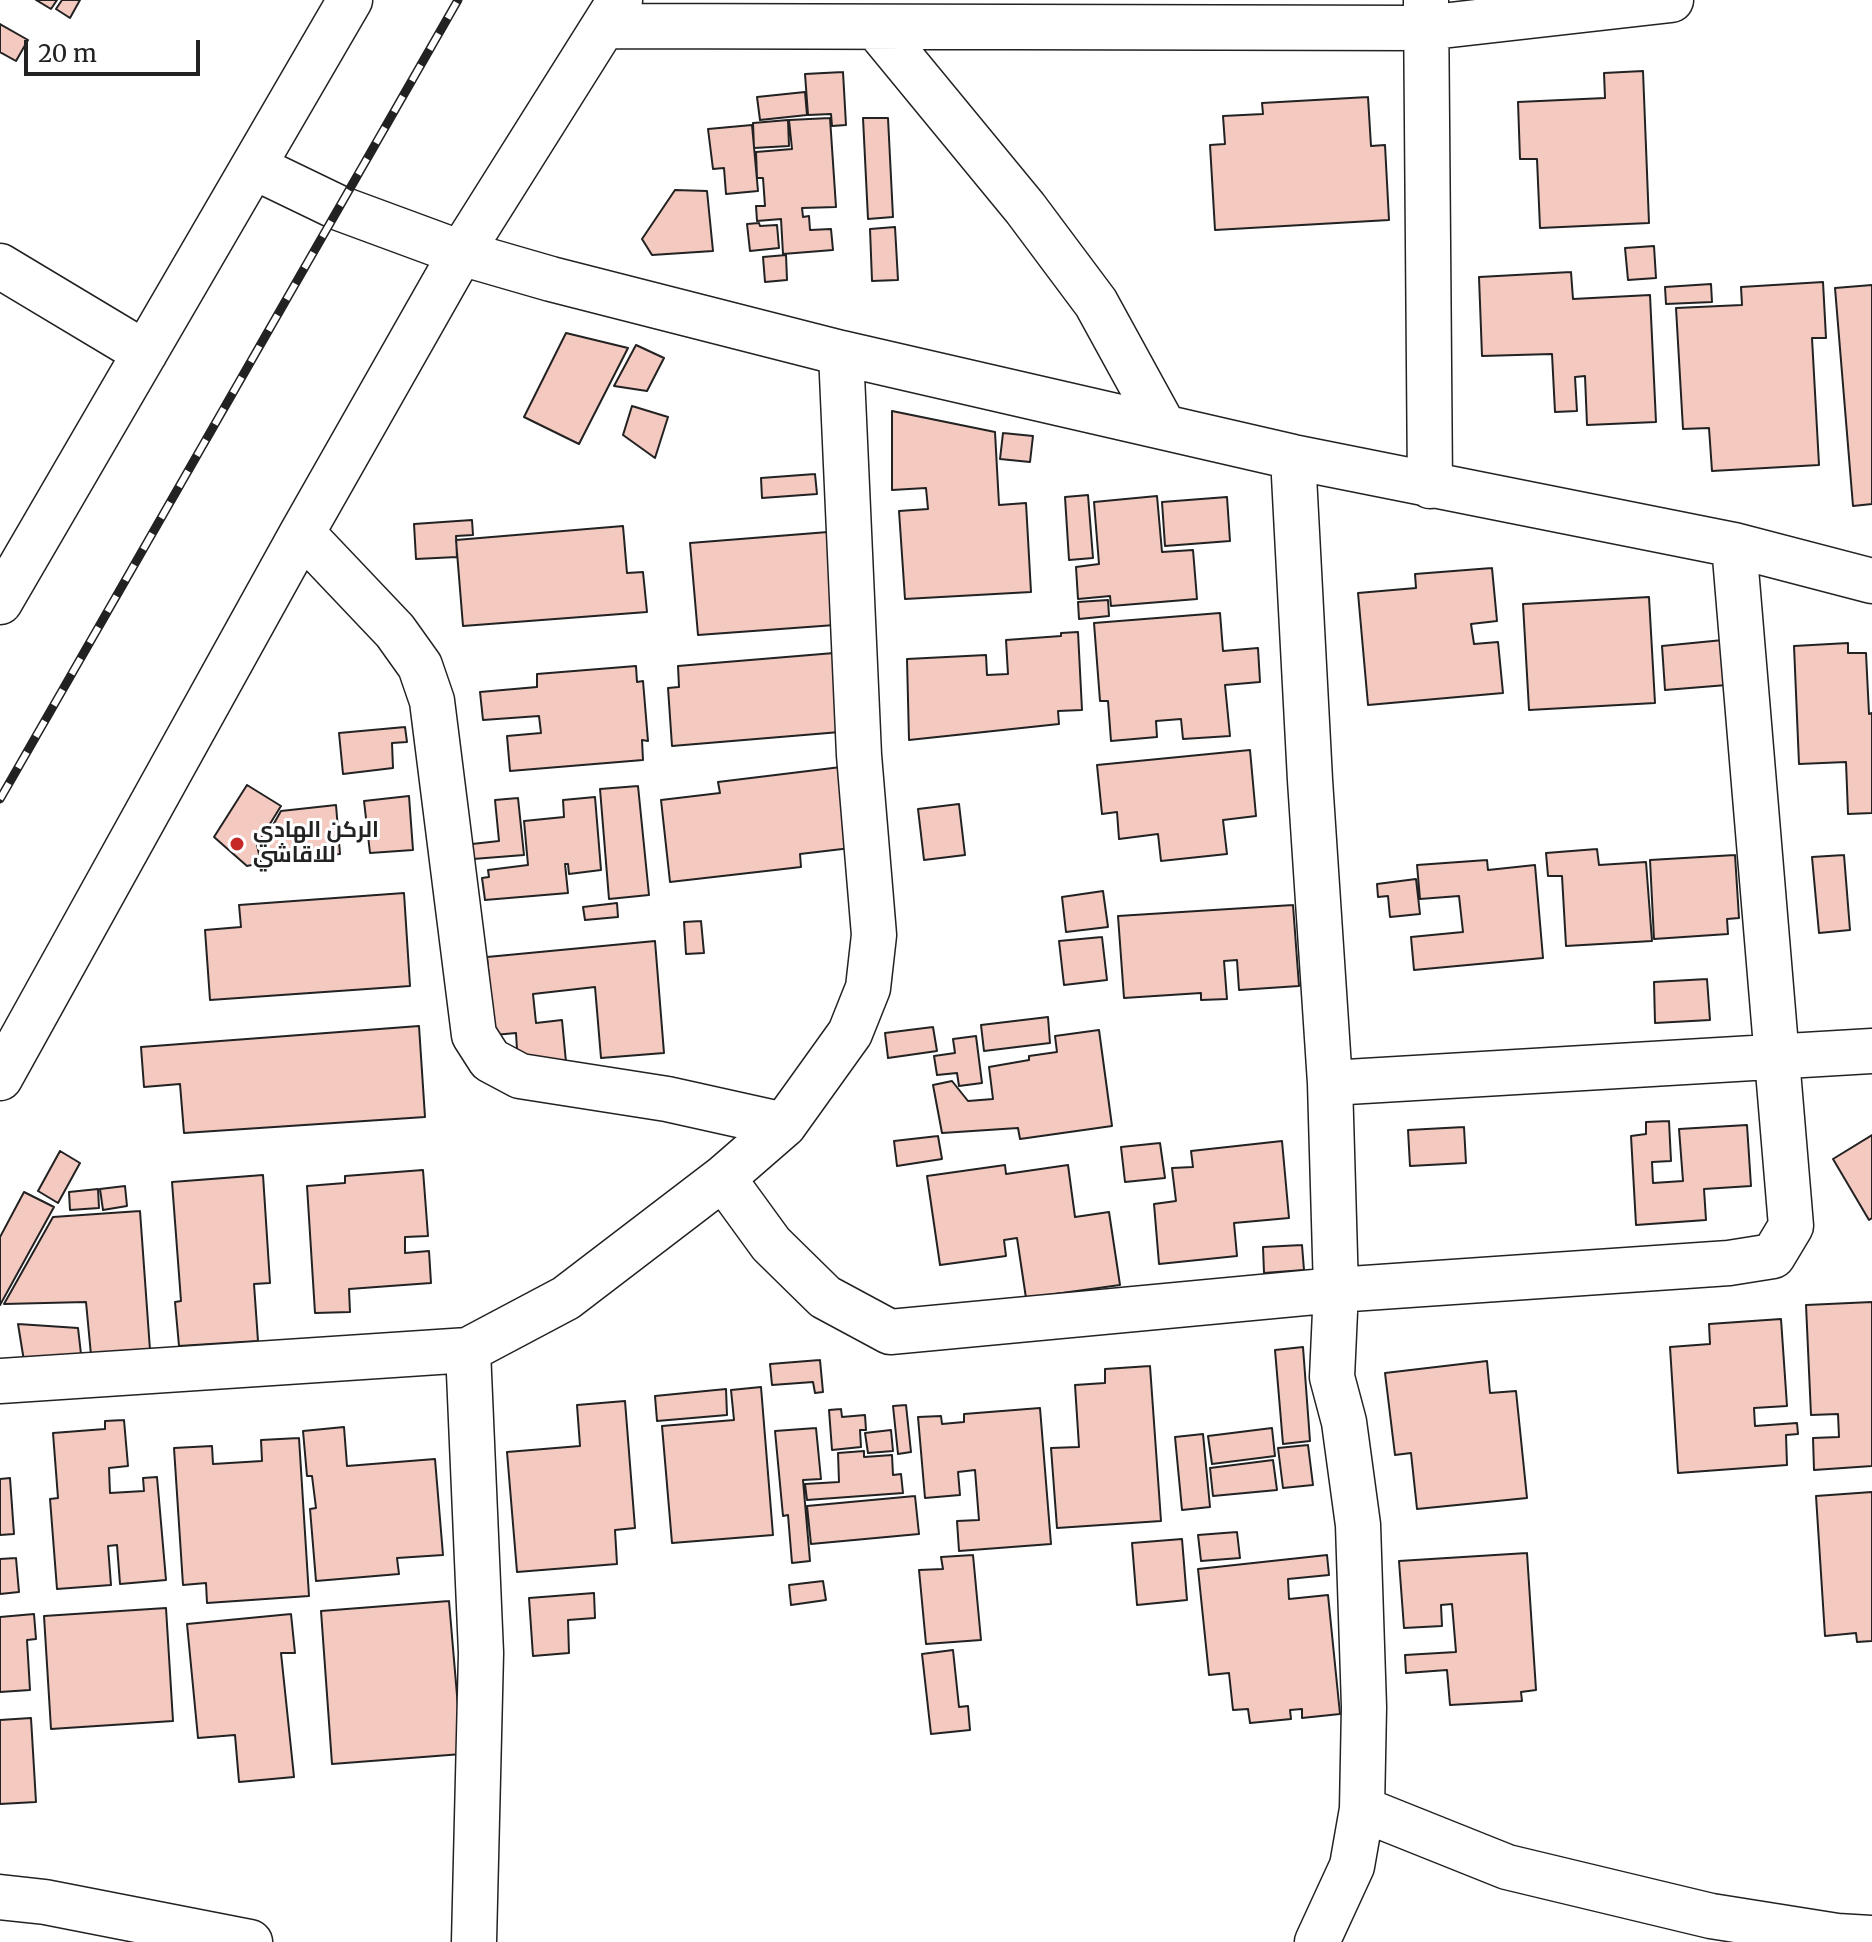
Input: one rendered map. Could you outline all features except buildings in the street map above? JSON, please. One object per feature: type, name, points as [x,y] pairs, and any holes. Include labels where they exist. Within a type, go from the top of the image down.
[{"type":"street","points":[[0,602],[350,0]]},
{"type":"street","points":[[0,1078],[461,253],[612,13],[876,27],[1425,14],[1671,0]]},
{"type":"street","points":[[1425,14],[1430,486]]},
{"type":"street","points":[[876,27],[1025,208],[1096,303],[1164,427]]},
{"type":"street","points":[[254,167],[339,208],[461,253],[566,283],[841,353],[1293,457],[1734,545],[1872,581]]},
{"type":"street","points":[[0,266],[145,353]]},
{"type":"street","points":[[0,1381],[468,1350],[566,1298],[723,1178],[784,1125],[850,1033],[868,988],[874,935],[859,755],[841,353]]},
{"type":"street","points":[[1293,457],[1330,1083],[1336,1290],[1332,1377],[1344,1422],[1358,1525],[1364,1707],[1362,1809],[1352,1866],[1317,1942]]},
{"type":"street","points":[[302,533],[395,631],[420,666],[432,701],[474,1035],[490,1060],[520,1076],[667,1099],[784,1125]]},
{"type":"street","points":[[723,1178],[771,1244],[825,1297],[890,1332],[1336,1290],[1729,1263],[1773,1256],[1791,1226],[1734,545]]},
{"type":"street","points":[[1330,1083],[1872,1051]]},
{"type":"street","points":[[468,1350],[481,1653],[474,1942]]},
{"type":"street","points":[[1362,1809],[1507,1867],[1711,1916],[1837,1936],[1872,1938]]},
{"type":"street","points":[[0,1897],[45,1902],[250,1942]]},
{"type":"railway","points":[[0,799],[458,0]]},
{"type":"place","name":"الركن الهادي للاقاشي","points":[[237,844]]}]
